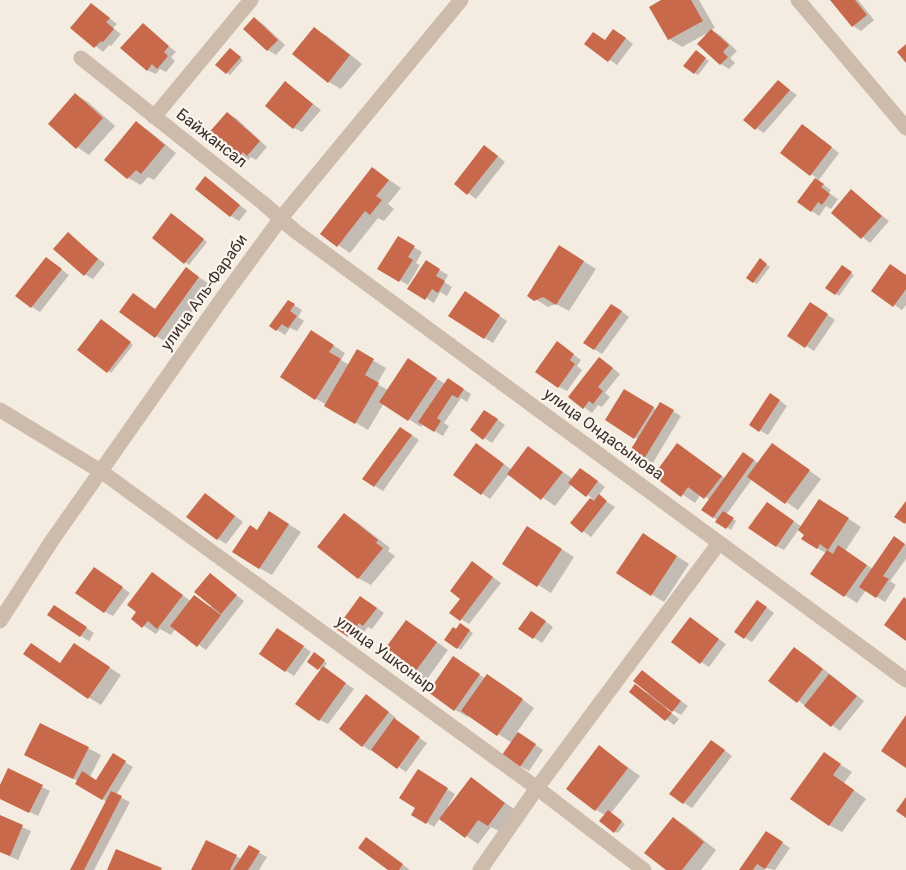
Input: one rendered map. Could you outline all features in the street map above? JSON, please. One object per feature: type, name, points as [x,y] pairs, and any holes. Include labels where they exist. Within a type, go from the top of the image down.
[{"type":"street","name":"Байжансал","points":[[251,0],[154,117],[281,218]]},
{"type":"street","name":"улица Аль-Фараби","points":[[0,621],[54,539],[281,218],[460,0]]},
{"type":"street","points":[[798,0],[906,128]]},
{"type":"street","points":[[81,58],[154,117]]},
{"type":"street","name":"улица Ондасынова","points":[[281,218],[294,231],[906,680]]},
{"type":"street","name":"улица Ушконыр","points":[[0,410],[102,472],[537,788],[644,870]]},
{"type":"street","points":[[480,870],[537,788],[719,543]]},
{"type":"building","points":[[661,0],[691,0],[703,21],[668,40],[649,7]]},
{"type":"building","points":[[830,0],[855,0],[867,15],[852,27]]},
{"type":"building","points":[[91,3],[110,18],[106,22],[114,29],[103,42],[101,41],[94,48],[70,28]]},
{"type":"building","points":[[254,17],[278,40],[267,51],[243,29]]},
{"type":"building","points":[[143,23],[169,46],[164,52],[168,56],[157,69],[152,64],[147,71],[120,48]]},
{"type":"building","points":[[314,27],[350,55],[328,83],[292,54]]},
{"type":"building","points":[[613,29],[626,38],[608,62],[584,44],[593,32],[605,40]]},
{"type":"building","points":[[711,29],[729,45],[723,52],[728,57],[720,65],[697,44]]},
{"type":"building","points":[[906,44],[906,63],[897,52]]},
{"type":"building","points":[[230,48],[241,57],[226,74],[215,65]]},
{"type":"building","points":[[696,50],[706,58],[694,74],[683,66]]},
{"type":"building","points":[[778,80],[790,90],[755,130],[743,120]]},
{"type":"building","points":[[285,81],[313,104],[293,129],[265,106]]},
{"type":"building","points":[[75,93],[103,118],[76,149],[48,124]]},
{"type":"building","points":[[227,112],[260,141],[247,156],[243,152],[233,163],[205,137]]},
{"type":"building","points":[[136,121],[165,145],[141,174],[136,170],[127,179],[104,160]]},
{"type":"building","points":[[802,124],[832,147],[810,176],[780,153]]},
{"type":"building","points":[[484,145],[498,156],[467,195],[454,184]]},
{"type":"building","points":[[372,167],[389,180],[376,196],[382,200],[370,215],[365,211],[337,247],[320,234]]},
{"type":"building","points":[[205,176],[240,205],[230,217],[195,189]]},
{"type":"building","points":[[815,178],[824,184],[821,187],[830,194],[822,205],[818,202],[811,212],[797,202]]},
{"type":"building","points":[[851,189],[882,216],[861,239],[831,213]]},
{"type":"building","points":[[171,213],[204,239],[184,264],[152,238]]},
{"type":"building","points":[[68,232],[98,259],[84,276],[53,249]]},
{"type":"building","points":[[398,236],[415,246],[408,257],[413,260],[399,282],[377,269]]},
{"type":"building","points":[[559,245],[584,261],[556,305],[543,297],[534,301],[527,296]]},
{"type":"building","points":[[46,257],[62,269],[31,308],[15,296]]},
{"type":"building","points":[[760,258],[767,264],[753,283],[746,278]]},
{"type":"building","points":[[426,260],[440,269],[436,276],[445,281],[438,293],[432,289],[425,300],[407,289]]},
{"type":"building","points":[[890,264],[906,275],[906,289],[893,307],[871,291]]},
{"type":"building","points":[[842,265],[852,272],[835,295],[825,288]]},
{"type":"building","points":[[186,267],[199,277],[155,338],[119,312],[133,293],[155,309]]},
{"type":"building","points":[[465,291],[500,315],[484,339],[448,316]]},
{"type":"building","points":[[288,300],[295,304],[290,311],[297,316],[288,328],[282,324],[276,331],[269,326]]},
{"type":"building","points":[[810,302],[828,314],[805,348],[787,336]]},
{"type":"building","points":[[611,304],[622,311],[594,350],[583,343]]},
{"type":"building","points":[[101,319],[131,342],[107,373],[77,350]]},
{"type":"building","points":[[311,330],[334,345],[329,352],[341,359],[315,400],[280,377]]},
{"type":"building","points":[[557,341],[574,354],[570,360],[575,364],[558,388],[535,372]]},
{"type":"building","points":[[357,349],[374,359],[365,375],[379,383],[355,424],[324,406]]},
{"type":"building","points":[[599,357],[613,368],[598,387],[603,391],[593,404],[589,401],[583,409],[568,397]]},
{"type":"building","points":[[408,358],[437,378],[408,421],[379,402]]},
{"type":"building","points":[[448,378],[464,389],[458,398],[452,395],[437,418],[441,421],[434,432],[418,422]]},
{"type":"building","points":[[624,389],[654,407],[634,439],[605,420]]},
{"type":"building","points":[[770,393],[780,400],[759,432],[749,425]]},
{"type":"building","points":[[660,402],[674,410],[642,462],[628,454]]},
{"type":"building","points":[[484,410],[498,419],[483,440],[470,430]]},
{"type":"building","points":[[400,427],[412,435],[374,487],[362,479]]},
{"type":"building","points":[[476,443],[504,464],[481,495],[453,475]]},
{"type":"building","points":[[677,443],[722,476],[704,499],[688,487],[681,497],[653,476]]},
{"type":"building","points":[[772,443],[810,470],[785,504],[747,477]]},
{"type":"building","points":[[528,446],[563,472],[541,500],[507,474]]},
{"type":"building","points":[[743,452],[754,460],[713,518],[701,510]]},
{"type":"building","points":[[580,468],[598,481],[586,497],[568,483]]},
{"type":"building","points":[[205,493],[235,516],[217,540],[186,517]]},
{"type":"building","points":[[599,494],[607,501],[582,533],[570,523],[590,498],[594,501]]},
{"type":"building","points":[[819,499],[849,518],[828,550],[820,544],[817,549],[801,539],[804,535],[798,530]]},
{"type":"building","points":[[906,501],[906,522],[905,524],[894,517]]},
{"type":"building","points":[[767,502],[794,521],[776,547],[748,528]]},
{"type":"building","points":[[269,511],[289,524],[259,569],[232,552],[250,525],[257,530]]},
{"type":"building","points":[[723,511],[734,518],[726,529],[715,522]]},
{"type":"building","points":[[344,513],[378,540],[376,543],[383,548],[358,579],[317,547]]},
{"type":"building","points":[[527,526],[562,549],[537,587],[502,564]]},
{"type":"building","points":[[643,533],[677,556],[651,596],[616,573]]},
{"type":"building","points":[[894,536],[905,544],[883,576],[889,579],[876,598],[859,587]]},
{"type":"building","points":[[838,545],[867,565],[844,597],[810,574],[827,550],[833,554]]},
{"type":"building","points":[[472,561],[493,577],[460,621],[449,613],[460,599],[450,591]]},
{"type":"building","points":[[94,567],[123,587],[104,613],[75,593]]},
{"type":"building","points":[[152,572],[183,595],[157,629],[148,621],[142,628],[131,619],[136,612],[127,605]]},
{"type":"building","points":[[210,573],[237,595],[221,614],[194,592]]},
{"type":"building","points":[[194,595],[221,615],[197,647],[170,626]]},
{"type":"building","points":[[360,596],[377,608],[363,626],[359,623],[348,637],[336,629]]},
{"type":"building","points":[[904,597],[906,599],[906,641],[884,625]]},
{"type":"building","points":[[757,600],[767,607],[744,639],[734,632]]},
{"type":"building","points":[[54,605],[87,627],[80,637],[47,615]]},
{"type":"building","points":[[531,611],[546,621],[533,639],[518,629]]},
{"type":"building","points":[[690,617],[719,639],[700,664],[671,642]]},
{"type":"building","points":[[406,620],[437,642],[412,676],[381,654]]},
{"type":"building","points":[[460,623],[470,630],[457,649],[444,640],[453,627],[456,629]]},
{"type":"building","points":[[277,628],[304,646],[285,672],[259,654]]},
{"type":"building","points":[[31,643],[60,663],[74,643],[110,667],[88,699],[23,654]]},
{"type":"building","points":[[794,647],[823,669],[797,703],[768,681]]},
{"type":"building","points":[[314,652],[325,660],[318,670],[307,662]]},
{"type":"building","points":[[453,656],[480,674],[454,711],[428,692]]},
{"type":"building","points":[[323,666],[346,683],[319,721],[295,704]]},
{"type":"building","points":[[642,670],[681,701],[672,712],[633,681]]},
{"type":"building","points":[[487,674],[523,699],[497,736],[461,711]]},
{"type":"building","points":[[829,674],[857,696],[831,727],[804,706]]},
{"type":"building","points":[[635,684],[672,713],[665,721],[629,692]]},
{"type":"building","points":[[366,694],[389,712],[362,747],[339,729]]},
{"type":"building","points":[[906,715],[906,768],[881,751]]},
{"type":"building","points":[[394,718],[420,737],[397,769],[371,750]]},
{"type":"building","points":[[40,723],[89,747],[73,779],[24,755]]},
{"type":"building","points":[[518,732],[536,744],[520,767],[502,755]]},
{"type":"building","points":[[711,740],[725,750],[683,804],[669,794]]},
{"type":"building","points":[[599,745],[628,768],[595,811],[566,789]]},
{"type":"building","points":[[824,752],[841,764],[833,775],[854,790],[829,826],[790,799]]},
{"type":"building","points":[[113,753],[126,761],[102,800],[75,784],[82,771],[96,780]]},
{"type":"building","points":[[8,768],[43,785],[29,813],[0,799],[0,785]]},
{"type":"building","points":[[418,769],[448,788],[426,824],[411,815],[415,808],[399,798]]},
{"type":"building","points":[[471,777],[505,803],[488,826],[478,820],[465,838],[439,819]]},
{"type":"building","points":[[111,791],[122,796],[84,870],[70,870]]},
{"type":"building","points":[[906,797],[906,818],[896,811]]},
{"type":"building","points":[[608,810],[622,821],[614,833],[599,821]]},
{"type":"building","points":[[0,815],[23,825],[10,856],[0,852]]},
{"type":"building","points":[[673,817],[704,842],[682,870],[666,870],[644,853]]},
{"type":"building","points":[[766,831],[783,842],[765,869],[757,864],[753,870],[739,870]]},
{"type":"building","points":[[366,837],[403,864],[399,870],[388,870],[358,848]]},
{"type":"building","points":[[206,840],[237,855],[230,870],[191,870]]},
{"type":"building","points":[[249,845],[260,851],[248,870],[233,870]]},
{"type":"building","points":[[116,849],[162,868],[161,870],[107,870]]}]
